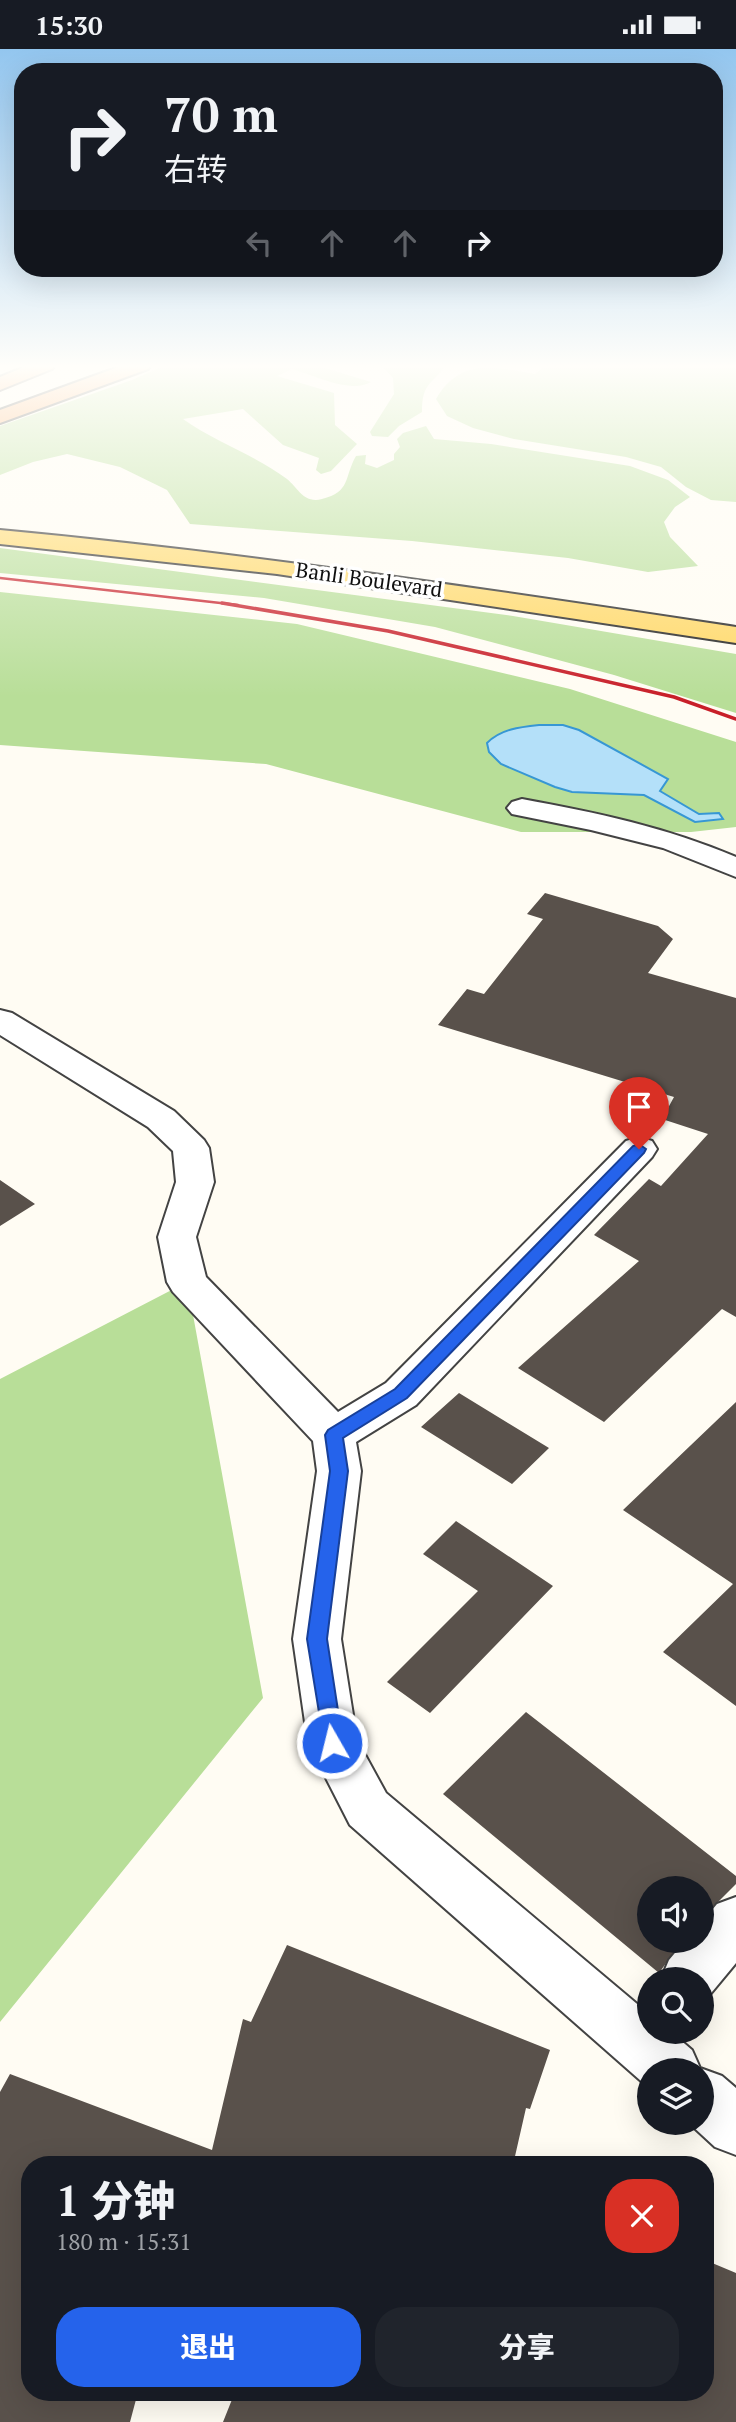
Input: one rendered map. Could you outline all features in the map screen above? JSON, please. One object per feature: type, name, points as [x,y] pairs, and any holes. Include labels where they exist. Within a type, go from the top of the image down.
[{"type":"main road","name":"Banli Boulevard","points":[[0,520],[356,559],[706,613],[736,615]]},
{"type":"main road","name":"Banli Boulevard","points":[[0,537],[343,575],[736,635]]},
{"type":"street","points":[[522,808],[592,821],[674,842],[736,868]]},
{"type":"street","points":[[0,1020],[161,1119],[191,1148],[195,1182],[177,1237],[187,1282],[334,1435],[339,1471],[317,1639],[332,1743],[368,1809],[652,2045]]},
{"type":"street","points":[[334,1435],[401,1394],[639,1149]]},
{"type":"street","points":[[698,1967],[736,1921]]},
{"type":"street","points":[[714,2107],[736,2126]]},
{"type":"green space","points":[[138,476],[283,476],[306,497],[316,500],[338,492],[348,476],[656,476],[668,480],[690,497],[675,507],[664,522],[670,537],[698,566],[648,572],[568,558],[412,541],[190,524],[167,490]]},
{"type":"green space","points":[[672,476],[736,476],[736,502],[711,500],[686,487]]},
{"type":"green space","points":[[0,548],[513,616],[736,654],[736,713],[614,675],[435,627],[264,598],[0,573]]},
{"type":"green space","points":[[0,592],[297,624],[570,689],[736,742],[736,827],[691,832],[521,832],[266,764],[0,745]]},
{"type":"green space","points":[[187,1282],[263,1698],[0,2022],[0,1379]]},
{"type":"water","points":[[539,725],[563,725],[579,730],[668,779],[660,791],[699,814],[719,813],[723,819],[695,822],[644,795],[572,792],[501,764],[489,752],[487,743],[498,735]]},
{"type":"building","points":[[545,893],[658,926],[673,939],[648,973],[736,998],[736,1317],[722,1309],[604,1422],[518,1368],[639,1261],[594,1235],[649,1179],[661,1186],[708,1134],[662,1119],[674,1097],[438,1025],[467,989],[484,994],[543,919],[527,914]]},
{"type":"building","points":[[0,1180],[35,1204],[0,1226]]},
{"type":"building","points":[[459,1393],[549,1448],[512,1484],[421,1427]]},
{"type":"building","points":[[736,1402],[736,1706],[663,1652],[733,1584],[623,1510]]},
{"type":"building","points":[[456,1521],[553,1586],[430,1713],[387,1682],[478,1591],[423,1554]]},
{"type":"building","points":[[526,1712],[736,1876],[736,1884],[714,1906],[714,1876],[637,1876],[637,1953],[673,1953],[663,1967],[652,1967],[443,1794]]},
{"type":"building","points":[[287,1945],[550,2050],[530,2109],[526,2108],[515,2156],[21,2156],[21,2401],[136,2401],[130,2422],[0,2422],[0,2092],[10,2074],[212,2150],[243,2019],[251,2022]]},
{"type":"building","points":[[714,2264],[736,2273],[736,2422],[223,2422],[231,2401],[714,2401]]},
{"type":"railway","points":[[0,578],[225,604]]},
{"type":"railway","points":[[225,604],[238,605]]},
{"type":"railway","points":[[225,604],[388,631],[674,697],[736,719]]},
{"type":"route","points":[[332,1743],[317,1639],[339,1471],[334,1435],[401,1394],[639,1149]]}]
